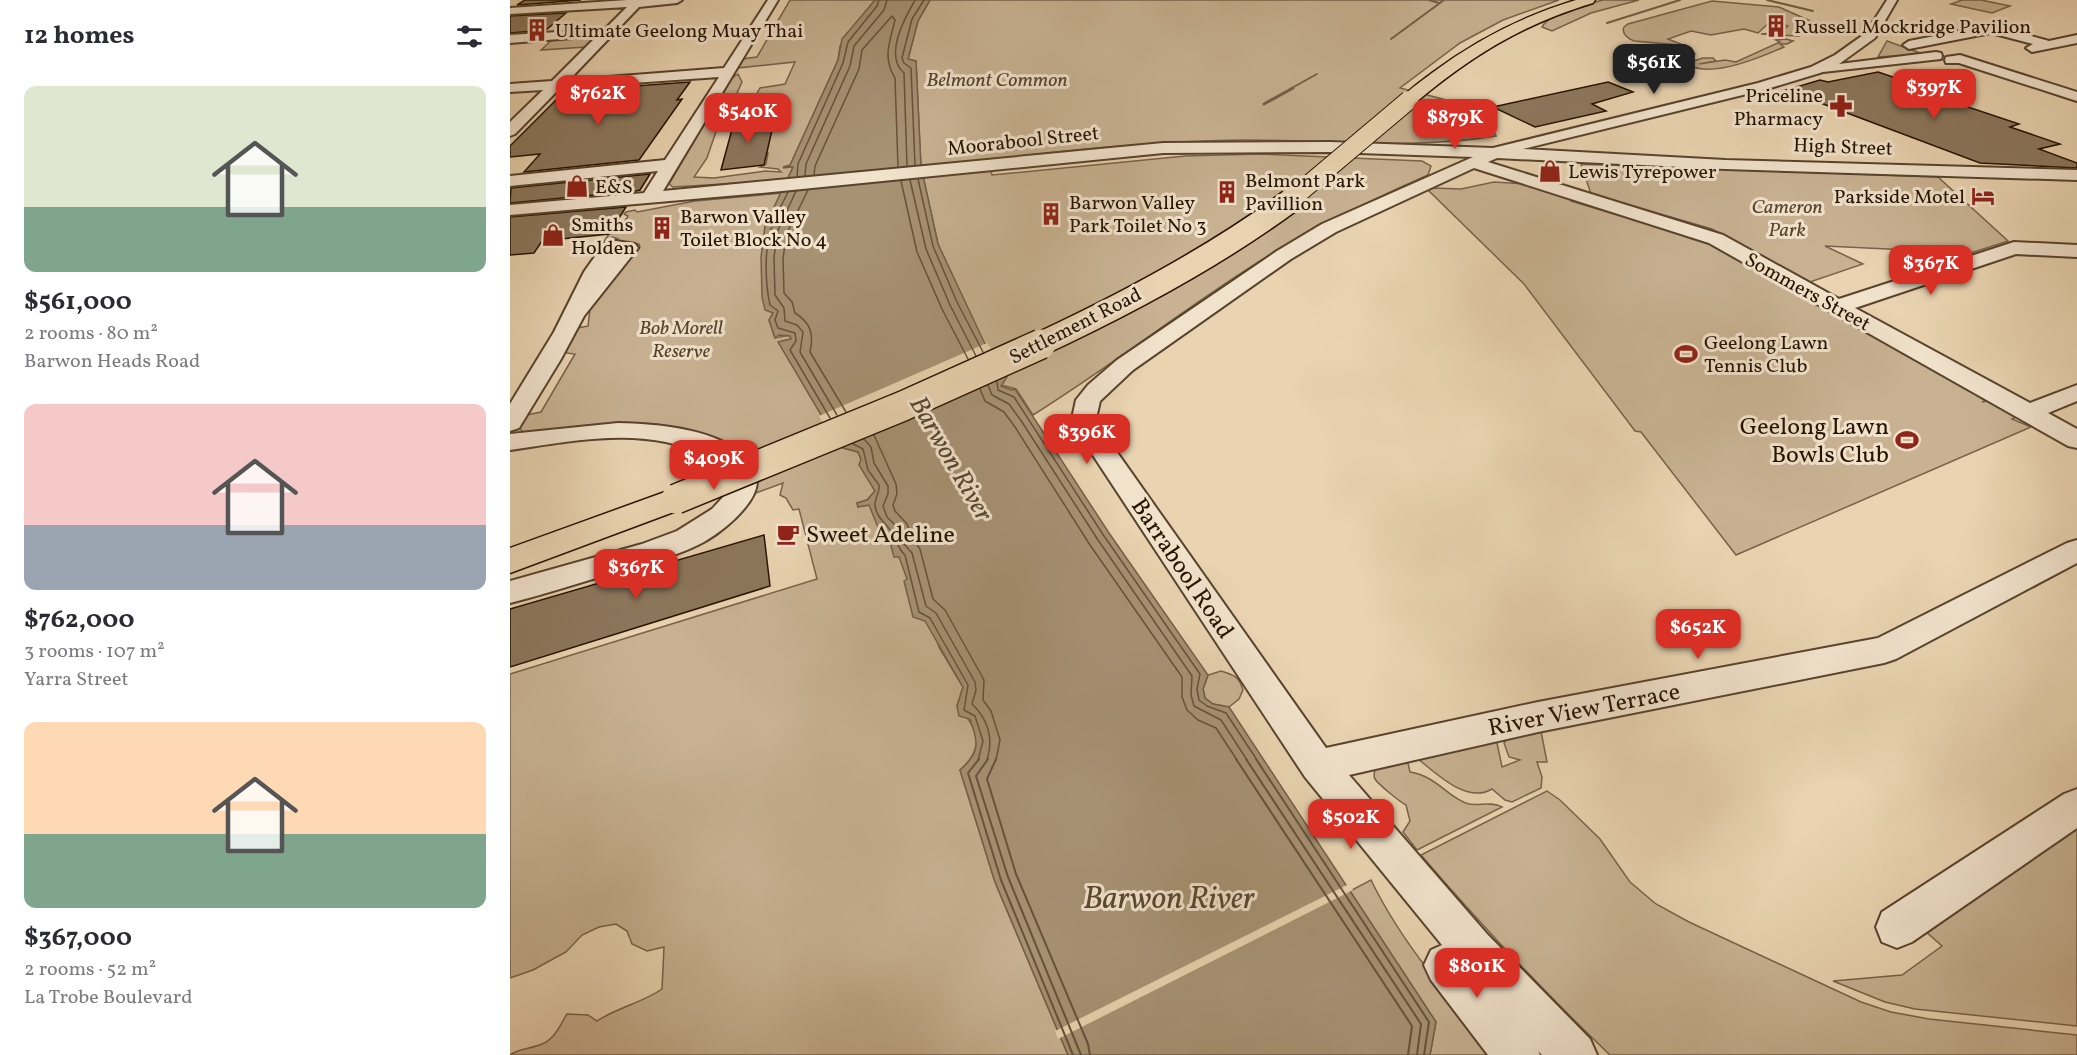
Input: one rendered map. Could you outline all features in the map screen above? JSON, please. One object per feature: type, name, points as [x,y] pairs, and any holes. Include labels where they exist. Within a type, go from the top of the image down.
[{"type":"highway","name":"Settlement Road","points":[[510,561],[672,492],[937,391],[1039,345],[1128,300],[1266,218],[1319,178],[1402,99],[1469,42],[1514,20],[1573,0]]},
{"type":"highway","name":"Settlement Road","points":[[1402,99],[1481,44],[1524,22],[1589,0]]},
{"type":"highway","name":"Settlement Road","points":[[510,543],[672,492]]},
{"type":"street","points":[[510,10],[677,0]]},
{"type":"street","points":[[699,197],[657,199],[655,189],[773,0]]},
{"type":"street","points":[[1816,70],[1840,58],[1871,35],[1892,0]]},
{"type":"street","points":[[510,131],[641,1]]},
{"type":"street","points":[[1483,157],[1564,133],[1762,86],[1816,70],[1877,62],[1991,29],[2051,45]]},
{"type":"street","points":[[510,39],[607,33]]},
{"type":"street","points":[[1871,35],[1890,39],[1916,51],[1948,57],[2077,96]]},
{"type":"street","points":[[2020,49],[2077,39]]},
{"type":"street","points":[[1948,57],[1979,53]]},
{"type":"street","points":[[1840,58],[1877,62]]},
{"type":"street","points":[[510,88],[727,72]]},
{"type":"street","points":[[2036,98],[2062,92]]},
{"type":"street","points":[[1402,148],[1489,144],[1564,133]]},
{"type":"street","points":[[1564,133],[1554,138],[1550,146],[1565,155]]},
{"type":"street","name":"Moorabool Street","points":[[1279,146],[1483,157]]},
{"type":"street","name":"Moorabool Street","points":[[510,210],[655,189],[678,194],[772,187],[1162,148],[1279,146],[1402,148],[1483,157]]},
{"type":"street","points":[[1425,155],[1443,162],[1446,174]]},
{"type":"street","name":"High Street","points":[[1483,157],[1565,155],[1607,159]]},
{"type":"street","name":"High Street","points":[[1483,157],[2077,175]]},
{"type":"street","name":"Barrabool Road","points":[[1483,157],[1329,228],[1284,255],[1125,365],[1096,390],[1088,400],[1085,414],[1090,431],[1318,766],[1472,949],[1574,1055]]},
{"type":"street","name":"Sommers Street","points":[[1483,157],[1524,180],[1708,235],[2077,440]]},
{"type":"street","points":[[510,181],[669,165]]},
{"type":"street","name":"Sommers Street","points":[[1483,182],[1524,180]]},
{"type":"street","points":[[1429,182],[1448,187],[1460,187]]},
{"type":"street","name":"Moorabool Street","points":[[510,217],[772,187]]},
{"type":"street","points":[[1836,307],[2014,248],[2077,251]]},
{"type":"street","points":[[510,423],[573,316]]},
{"type":"street","points":[[2028,413],[2077,392]]},
{"type":"street","points":[[510,442],[597,431],[665,434],[690,440],[718,451],[738,467],[744,482],[731,506],[693,535],[646,553],[510,592]]},
{"type":"street","name":"River View Terrace","points":[[1318,766],[1538,717],[1884,650],[2077,550]]},
{"type":"street","points":[[1897,927],[2077,806]]},
{"type":"street","points":[[1446,965],[1517,1055]]},
{"type":"green space","points":[[790,0],[875,0],[840,46],[838,60],[790,166],[783,168],[793,167],[788,180],[673,187],[669,184],[703,126],[700,125],[701,121],[708,119],[729,83],[726,82],[738,74],[742,82],[737,93],[740,94],[733,99],[722,114],[707,158],[694,177],[714,178],[765,171],[781,172],[778,169],[760,167],[766,164],[768,153],[724,158],[773,127],[775,117],[734,122],[734,113],[778,107],[779,98],[752,102],[760,88],[785,84],[795,62],[737,68],[741,59],[757,57]]},
{"type":"green space","name":"Belmont Common","points":[[930,0],[1559,0],[1503,20],[1460,43],[1400,88],[1481,109],[1496,136],[1433,143],[1244,140],[1180,142],[1084,149],[989,160],[992,175],[1185,156],[1261,154],[1422,161],[1431,166],[1428,175],[1341,216],[1257,263],[1033,415],[1016,389],[1001,385],[938,244],[921,167],[916,61],[908,59],[918,21]]},
{"type":"green space","points":[[1603,0],[1639,0],[1591,13],[1552,31],[1542,27],[1560,13]]},
{"type":"green space","points":[[1962,0],[1981,0],[2010,6],[1992,13],[1951,4]]},
{"type":"green space","points":[[1712,1],[1779,7],[1817,24],[1799,36],[1761,34],[1780,32],[1788,26],[1771,21],[1758,33],[1744,29],[1711,35],[1691,31],[1668,39],[1691,48],[1695,54],[1692,58],[1691,52],[1679,45],[1634,41],[1624,34],[1624,27],[1628,24]]},
{"type":"green space","points":[[601,34],[586,47],[541,50],[555,37]]},
{"type":"green space","points":[[1776,40],[1793,41],[1780,44],[1784,47],[1763,56],[1738,64],[1712,69],[1691,66],[1690,62],[1703,58],[1713,58],[1716,61],[1699,64],[1725,60],[1736,62],[1780,42]]},
{"type":"green space","points":[[1887,41],[1923,54],[1878,57]]},
{"type":"green space","name":"Cameron Park","points":[[1581,164],[1938,177],[2008,241],[1971,253],[1825,246],[1863,264],[1810,282],[1712,229],[1591,194]]},
{"type":"green space","name":"Geelong Lawn Tennis Club","points":[[1494,182],[1527,184],[1573,198],[1571,201],[1687,236],[1694,234],[1805,295],[1801,297],[1806,300],[1811,299],[1907,352],[1903,354],[1914,356],[1991,398],[1982,402],[1993,400],[2020,415],[2012,419],[2031,427],[1736,555],[1641,432],[1635,431],[1524,284],[1428,190],[1434,188],[1461,189]]},
{"type":"green space","name":"Bob Morell Reserve","points":[[782,193],[765,226],[773,313],[769,320],[775,338],[790,335],[791,339],[782,341],[840,447],[858,452],[861,459],[860,465],[875,491],[867,500],[857,503],[858,507],[875,504],[886,519],[940,649],[963,687],[957,706],[974,730],[976,746],[968,762],[960,770],[995,882],[1068,1055],[510,1055],[547,1042],[567,1014],[588,1015],[597,1021],[662,989],[664,947],[647,951],[632,944],[627,931],[616,924],[599,927],[582,935],[566,952],[533,970],[510,978],[510,674],[817,579],[799,509],[793,510],[786,498],[780,495],[783,483],[753,494],[757,483],[756,476],[691,435],[667,426],[649,423],[607,424],[530,433],[523,432],[517,425],[522,416],[541,412],[575,354],[558,352],[571,329],[588,326],[590,309],[628,254],[637,251],[640,247],[639,244],[615,243],[618,239],[612,237],[594,261],[591,261],[609,234],[621,231],[619,230],[627,223],[624,222],[628,216],[624,214],[626,212],[695,201]]},
{"type":"green space","points":[[1221,671],[1235,677],[1243,690],[1239,699],[1229,707],[1213,704],[1205,698],[1203,689],[1208,675]]},
{"type":"green space","points":[[1541,731],[1547,762],[1537,762],[1542,777],[1541,788],[1512,802],[1505,800],[1492,789],[1482,793],[1463,790],[1443,779],[1418,759],[1418,756],[1491,738],[1497,743],[1502,767],[1520,760],[1509,757],[1504,743],[1507,739]]},
{"type":"green space","points":[[1407,759],[1410,772],[1428,778],[1462,801],[1469,804],[1493,804],[1502,807],[1417,850],[1403,832],[1410,821],[1406,805],[1380,785],[1374,775],[1377,764]]},
{"type":"green space","points":[[1547,791],[1560,800],[1600,839],[1630,882],[1656,904],[1689,922],[1861,1002],[1891,1012],[1929,1019],[2077,1035],[2077,1055],[1610,1055],[1513,958],[1421,855]]},
{"type":"green space","points":[[2077,822],[2077,1026],[1915,1009],[1885,1002],[1833,981],[1902,975],[1942,946],[1925,931],[1947,908],[1962,908]]},
{"type":"green space","points":[[1371,880],[1413,950],[1501,1055],[1430,1055],[1436,1022],[1350,891]]},
{"type":"water","name":"Barwon River","points":[[875,0],[930,0],[918,21],[908,59],[916,61],[921,167],[938,244],[985,344],[1007,377],[1001,386],[1015,389],[1109,533],[1208,675],[1203,689],[1205,698],[1213,704],[1229,707],[1436,1022],[1430,1055],[1068,1055],[995,882],[960,770],[972,758],[976,747],[970,719],[959,716],[957,706],[963,687],[925,621],[913,617],[904,581],[907,579],[899,557],[894,557],[888,535],[882,537],[869,505],[858,507],[857,503],[867,500],[875,491],[859,465],[861,459],[858,452],[840,447],[778,342],[791,339],[790,336],[779,335],[775,338],[769,320],[773,313],[765,310],[762,297],[761,257],[765,226],[793,167],[783,167],[790,165],[838,60],[842,39]]},
{"type":"pier","points":[[987,343],[1003,366],[834,443],[819,416]]},
{"type":"pier","points":[[1349,884],[1353,890],[1058,1039],[1055,1031]]},
{"type":"building","points":[[525,0],[581,0],[517,5]]},
{"type":"building","points":[[566,13],[546,30],[510,33],[510,16]]},
{"type":"building","points":[[1878,72],[1911,83],[1902,85],[2019,124],[2010,127],[2060,144],[2039,149],[2077,163],[2077,168],[1980,163],[1786,90],[1820,80],[1828,82]]},
{"type":"building","points":[[690,82],[677,100],[682,99],[639,160],[524,172],[540,154],[510,157],[510,146],[565,91]]},
{"type":"building","points":[[1608,82],[1633,92],[1592,104],[1606,111],[1535,127],[1493,107]]},
{"type":"building","points":[[775,117],[764,165],[721,170],[734,122]]},
{"type":"building","name":"E&S","points":[[650,174],[640,190],[636,191],[510,203],[511,188]]},
{"type":"building","points":[[626,207],[609,234],[542,241],[534,253],[510,255],[510,217]]},
{"type":"building","points":[[764,535],[770,586],[510,667],[510,609]]},
{"type":"waterway","points":[[1429,0],[1439,3]]},
{"type":"waterway","points":[[1391,39],[1444,0]]},
{"type":"waterway","points":[[1607,23],[1680,0]]},
{"type":"waterway","points":[[1767,0],[1813,11]]},
{"type":"waterway","points":[[1290,89],[1317,74]]},
{"type":"waterway","points":[[1264,104],[1293,88]]},
{"type":"place","name":"Russell Mockridge Pavilion","points":[[1776,26]]},
{"type":"place","name":"Ultimate Geelong Muay Thai","points":[[537,30]]},
{"type":"place","name":"Priceline Pharmacy","points":[[1841,106]]},
{"type":"place","name":"Lewis Tyrepower","points":[[1550,171]]},
{"type":"place","name":"E&S","points":[[577,186]]},
{"type":"place","name":"Belmont Park Pavillion","points":[[1227,192]]},
{"type":"place","name":"Parkside Motel","points":[[1983,196]]},
{"type":"place","name":"Barwon Valley Park Toilet No 3","points":[[1051,214]]},
{"type":"place","name":"Barwon Valley Toilet Block No 4","points":[[662,228]]},
{"type":"place","name":"Smiths Holden","points":[[553,235]]},
{"type":"place","name":"Geelong Lawn Tennis Club","points":[[1686,354]]},
{"type":"place","name":"Geelong Lawn Bowls Club","points":[[1907,440]]},
{"type":"place","name":"Sweet Adeline","points":[[788,534]]}]
